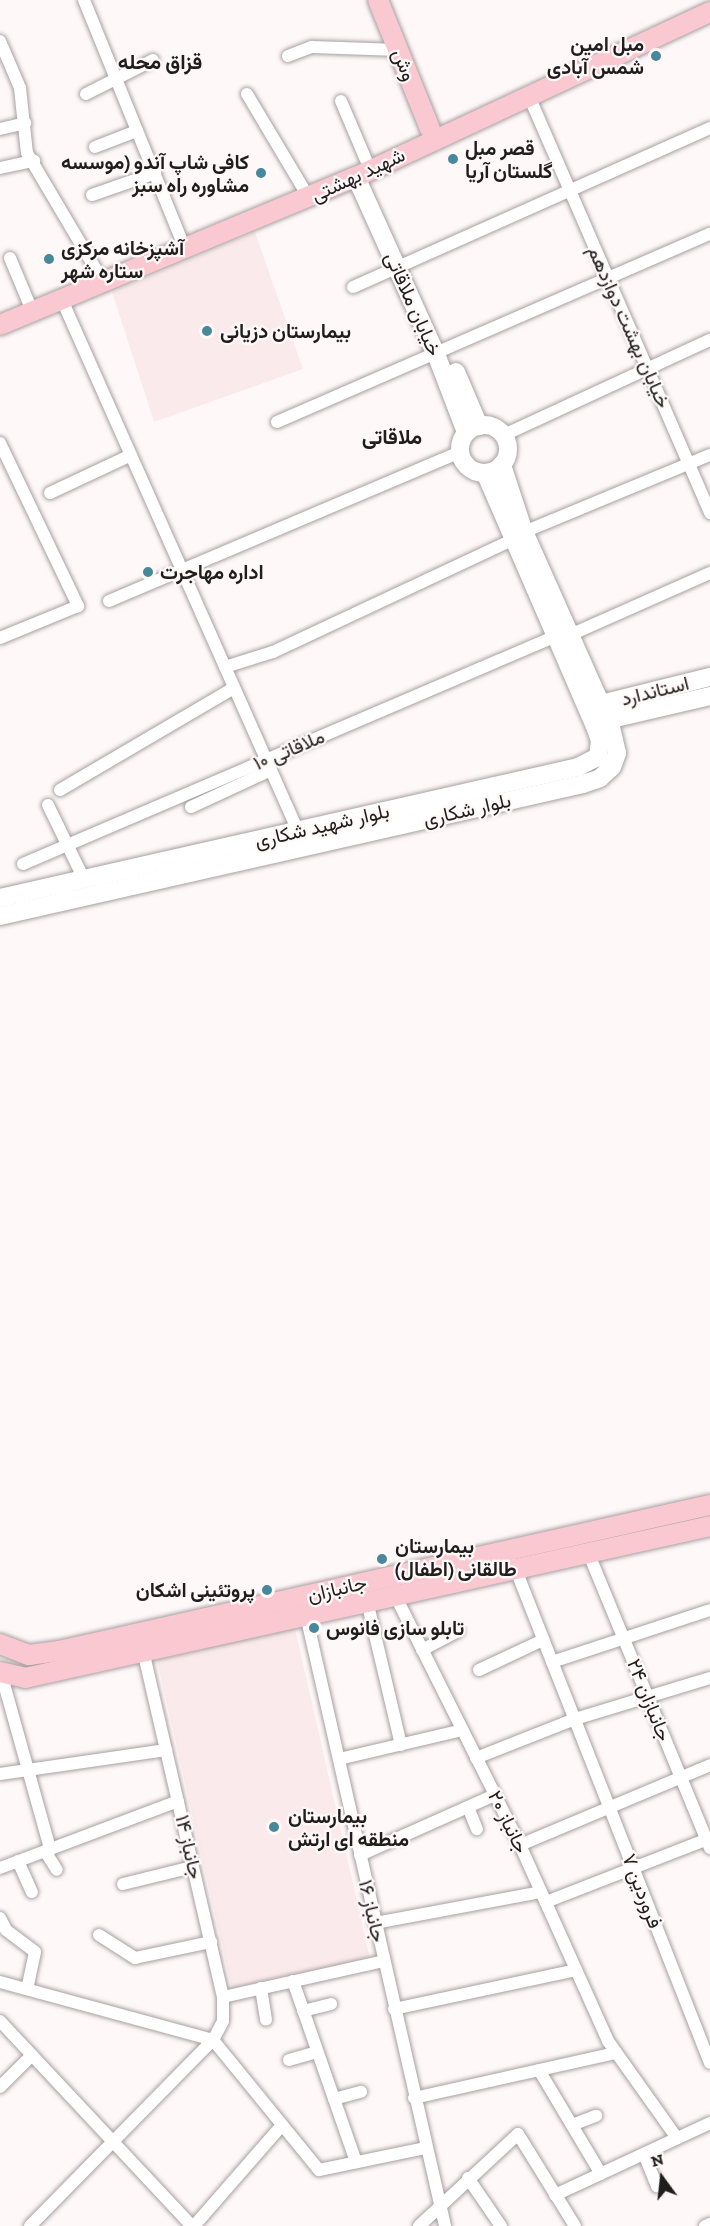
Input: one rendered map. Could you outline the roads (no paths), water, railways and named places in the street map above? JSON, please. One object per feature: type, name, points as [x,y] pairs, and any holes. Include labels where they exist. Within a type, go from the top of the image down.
[{"type":"main road","name":"وش","points":[[378,0],[430,129]]},
{"type":"main road","name":"شهید بهشتی","points":[[0,313],[303,188],[360,168],[430,129],[707,0]]},
{"type":"main road","name":"شهید بهشتی","points":[[0,325],[62,300],[710,12]]},
{"type":"main road","name":"خیابان ملاقاتی","points":[[360,168],[473,429]]},
{"type":"main road","points":[[493,427],[504,435],[508,448],[502,465],[484,473],[469,468],[460,452],[473,429],[493,427]]},
{"type":"main road","name":"بلوار شکاری","points":[[502,465],[519,536]]},
{"type":"main road","name":"بلوار شکاری","points":[[0,916],[107,883],[583,784],[612,767],[617,753],[600,713],[519,536],[484,473]]},
{"type":"main road","name":"استاندارد","points":[[600,713],[628,706],[710,677]]},
{"type":"main road","name":"استاندارد","points":[[628,706],[710,696]]},
{"type":"main road","name":"بلوار شهید شکاری","points":[[0,898],[84,879],[107,883],[298,831],[591,763],[598,757],[600,713]]},
{"type":"main road","name":"جانبازان","points":[[0,1644],[29,1655],[212,1626],[306,1615],[394,1595],[513,1559],[710,1505]]},
{"type":"main road","name":"جانبازان","points":[[1,1672],[25,1678],[143,1652],[212,1626],[513,1559],[588,1552],[709,1528]]},
{"type":"street","points":[[84,0],[181,239]]},
{"type":"street","points":[[288,56],[312,47],[398,50]]},
{"type":"street","points":[[1,50],[20,88],[27,153],[34,161],[98,273]]},
{"type":"street","points":[[86,94],[153,60]]},
{"type":"street","points":[[247,94],[303,188]]},
{"type":"street","name":"خیابان بهشت دوازدهم","points":[[528,94],[710,513]]},
{"type":"street","points":[[341,101],[360,168]]},
{"type":"street","points":[[0,129],[25,123]]},
{"type":"street","points":[[353,287],[710,128]]},
{"type":"street","points":[[95,147],[137,131]]},
{"type":"street","points":[[0,168],[34,161]]},
{"type":"street","points":[[92,195],[154,173]]},
{"type":"street","points":[[277,422],[609,280],[710,234]]},
{"type":"street","points":[[10,258],[28,301]]},
{"type":"street","points":[[62,300],[298,831]]},
{"type":"street","points":[[504,435],[710,340]]},
{"type":"street","points":[[0,443],[78,606],[0,638]]},
{"type":"street","points":[[109,601],[181,568],[460,452]]},
{"type":"street","points":[[50,494],[131,454]]},
{"type":"street","points":[[225,667],[273,652],[519,536],[710,454]]},
{"type":"street","name":"۱۰ ملاقاتی","points":[[270,768],[23,864],[710,573]]},
{"type":"street","points":[[60,790],[234,688]]},
{"type":"street","points":[[191,807],[270,768]]},
{"type":"street","points":[[48,805],[84,879]]},
{"type":"street","name":"جانبازان ۲۴","points":[[588,1552],[709,1842]]},
{"type":"street","name":"فروردین ۷","points":[[513,1559],[710,2063]]},
{"type":"street","name":"۲۰ جانباز","points":[[394,1595],[520,1845],[616,2053],[677,2138]]},
{"type":"street","points":[[368,1601],[401,1745]]},
{"type":"street","points":[[552,1662],[710,1610]]},
{"type":"street","name":"جانباز ۱۶","points":[[306,1615],[425,2148],[439,2207],[446,2226]]},
{"type":"street","points":[[422,1650],[458,1631]]},
{"type":"street","points":[[479,1670],[543,1640]]},
{"type":"street","name":"جانباز ۱۴","points":[[143,1652],[224,1997],[223,2021],[213,2040]]},
{"type":"street","points":[[1,1672],[5,1702],[29,1770],[48,1850],[57,1869]]},
{"type":"street","points":[[476,1758],[575,1719],[710,1678]]},
{"type":"street","points":[[339,1759],[463,1730]]},
{"type":"street","points":[[0,1774],[166,1750]]},
{"type":"street","points":[[520,1845],[609,1805],[710,1765]]},
{"type":"street","points":[[360,1855],[495,1795]]},
{"type":"street","points":[[0,1868],[178,1801]]},
{"type":"street","points":[[468,1807],[477,1829]]},
{"type":"street","points":[[375,1923],[461,1907],[544,1897],[671,1852],[709,1842]]},
{"type":"street","points":[[18,1862],[32,1892]]},
{"type":"street","points":[[123,1884],[193,1867]]},
{"type":"street","points":[[0,1918],[6,1930],[35,1953],[27,1989]]},
{"type":"street","points":[[99,1935],[135,1958],[211,1942]]},
{"type":"street","points":[[224,1997],[384,1961]]},
{"type":"street","points":[[394,2009],[576,1970]]},
{"type":"street","points":[[293,1981],[356,2162]]},
{"type":"street","points":[[0,1982],[213,2040],[319,2170],[425,2148]]},
{"type":"street","points":[[261,1988],[266,2020]]},
{"type":"street","points":[[303,2011],[331,2004]]},
{"type":"street","points":[[0,2021],[193,2226],[282,2125]]},
{"type":"street","points":[[30,2226],[115,2144],[213,2040]]},
{"type":"street","points":[[289,2060],[317,2052]]},
{"type":"street","points":[[414,2098],[616,2053]]},
{"type":"street","points":[[0,2087],[32,2055]]},
{"type":"street","points":[[539,2070],[601,2174]]},
{"type":"street","points":[[334,2100],[361,2092]]},
{"type":"street","points":[[572,2125],[596,2116]]},
{"type":"street","points":[[555,2195],[710,2123]]},
{"type":"street","points":[[419,2226],[468,2178],[518,2134],[575,2226]]},
{"type":"street","points":[[644,2154],[657,2187]]},
{"type":"street","points":[[468,2178],[501,2226]]},
{"type":"street","points":[[705,2226],[710,2224]]},
{"type":"place","name":"مبل امین شمس آبادی","points":[[656,56]]},
{"type":"place","name":"قصر مبل گلستان آریا","points":[[453,159]]},
{"type":"place","name":"کافی شاپ آندو (موسسه مشاوره راه سبز","points":[[261,173]]},
{"type":"place","name":"آشپزخانه مرکزی ستاره شهر","points":[[49,259]]},
{"type":"place","name":"بیمارستان دزیانی","points":[[207,331]]},
{"type":"place","name":"اداره مهاجرت","points":[[148,572]]},
{"type":"place","name":"بیمارستان طالقانی (اطفال)","points":[[382,1559]]},
{"type":"place","name":"پروتئینی اشکان","points":[[267,1590]]},
{"type":"place","name":"تابلو سازی فانوس","points":[[314,1628]]},
{"type":"place","name":"بیمارستان منطقه ای ارتش","points":[[274,1827]]},
{"type":"district","name":"قزاق محله","points":[[160,62]]},
{"type":"district","name":"ملاقاتی","points":[[392,437]]}]
